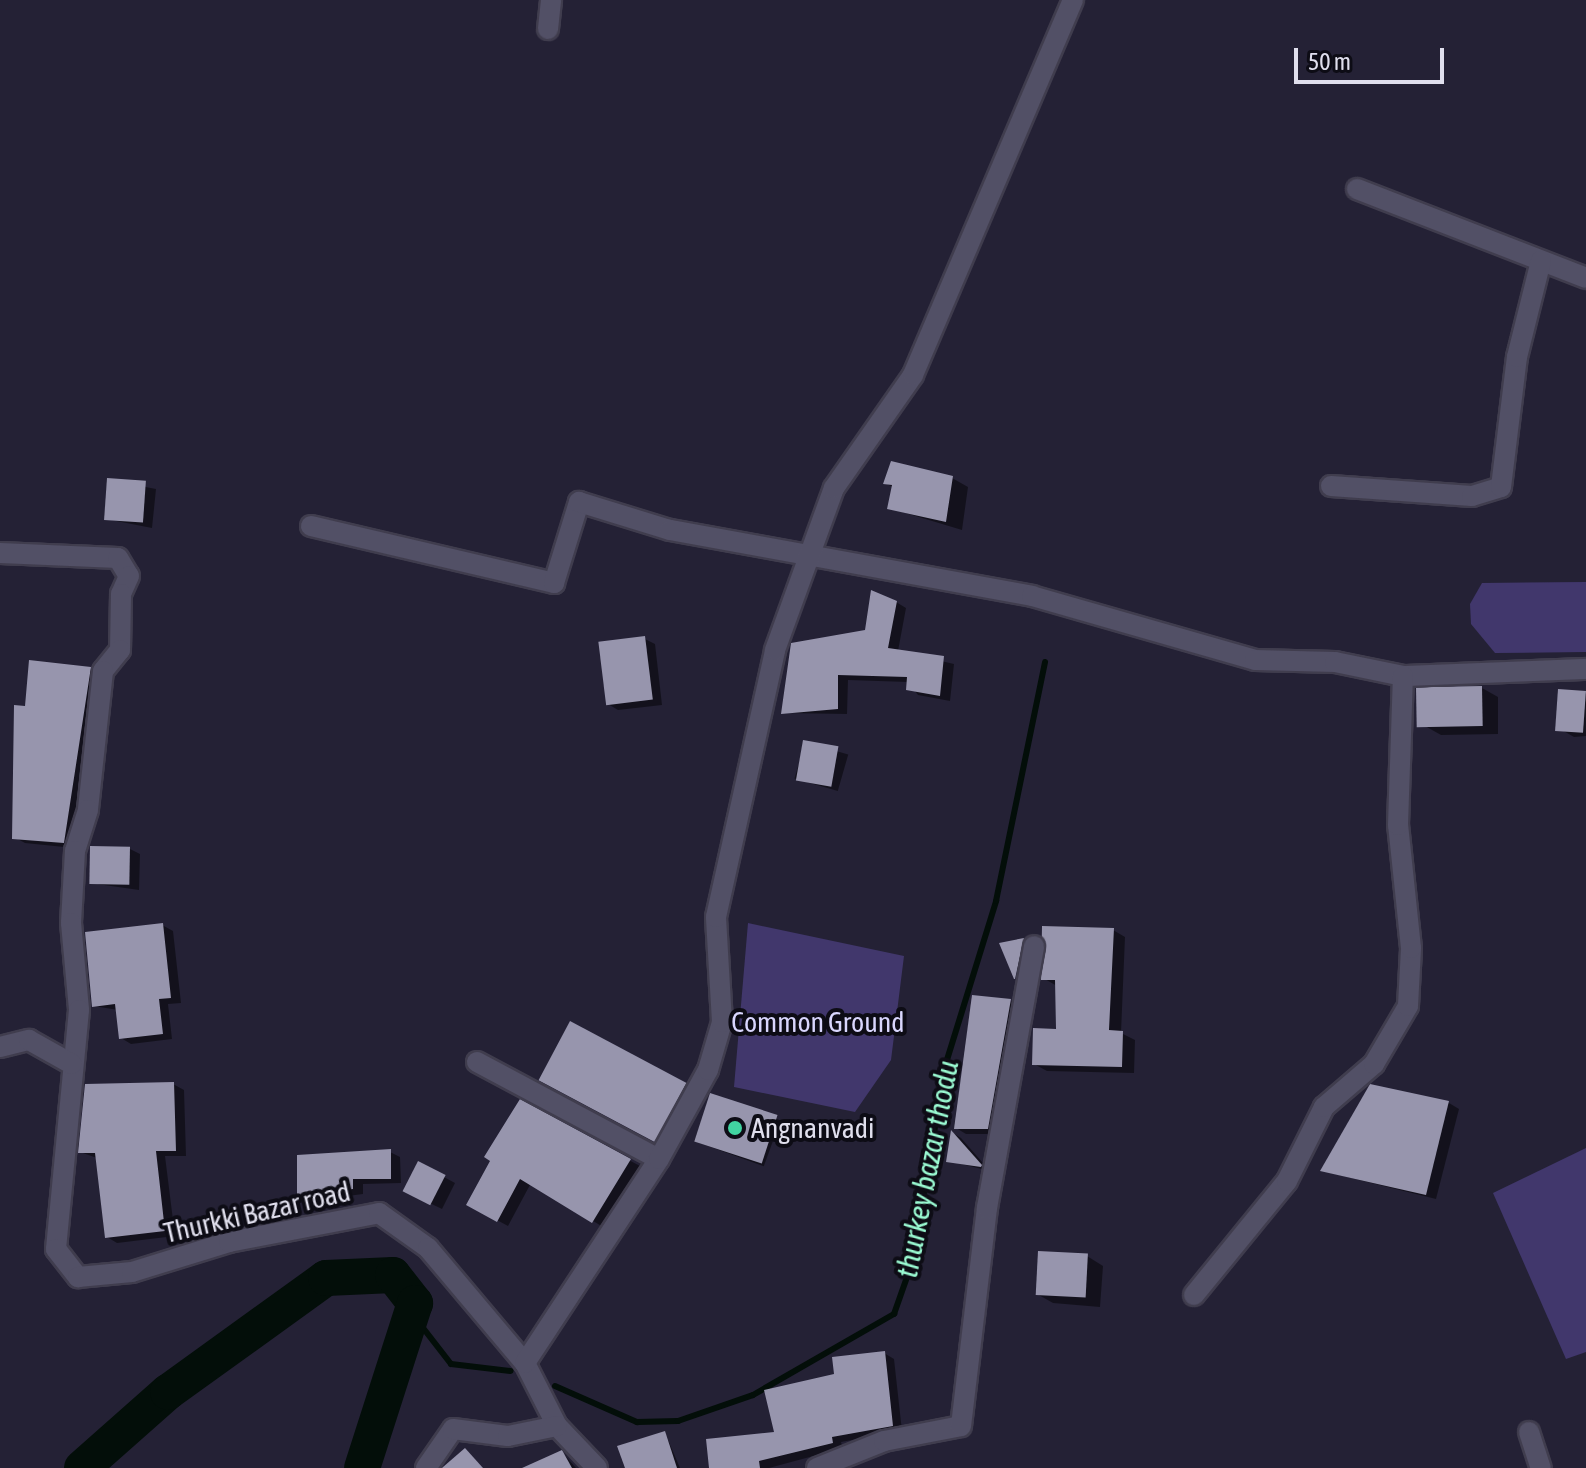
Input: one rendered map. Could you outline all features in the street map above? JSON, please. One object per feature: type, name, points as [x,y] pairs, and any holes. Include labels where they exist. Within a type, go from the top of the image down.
[{"type":"street","points":[[548,29],[551,0]]},
{"type":"street","points":[[525,1363],[659,1159],[708,1070],[722,1022],[716,917],[775,650],[834,488],[913,375],[1073,0]]},
{"type":"street","points":[[1357,189],[1586,278]]},
{"type":"street","points":[[1331,486],[1472,496],[1501,487],[1517,357],[1541,261]]},
{"type":"street","points":[[311,526],[554,583],[579,502],[670,530],[1032,596],[1255,660],[1335,662],[1403,676],[1586,669]]},
{"type":"street","points":[[0,553],[118,558],[129,576],[121,594],[120,650],[103,671],[88,810],[75,851],[72,1064],[29,1040],[0,1047]]},
{"type":"street","points":[[1194,1295],[1287,1181],[1324,1107],[1374,1064],[1408,1006],[1411,948],[1398,825],[1403,676]]},
{"type":"street","points":[[817,1468],[884,1441],[961,1426],[987,1208],[1034,946]]},
{"type":"street","points":[[477,1062],[659,1159]]},
{"type":"street","name":"Thurkki Bazar road","points":[[72,1064],[56,1249],[78,1277],[132,1272],[229,1242],[379,1213],[428,1248],[525,1363],[557,1426],[597,1468]]},
{"type":"street","points":[[426,1468],[453,1429],[508,1436],[557,1426]]},
{"type":"street","points":[[1529,1432],[1541,1468]]},
{"type":"green space","points":[[1586,582],[1586,652],[1495,653],[1471,624],[1470,604],[1482,583]]},
{"type":"green space","name":"Common Ground","points":[[748,923],[904,956],[891,1060],[855,1112],[734,1087]]},
{"type":"green space","points":[[1586,1148],[1586,1352],[1566,1359],[1493,1193]]},
{"type":"building","points":[[891,461],[953,476],[946,522],[887,509],[892,485],[883,484]]},
{"type":"building","points":[[107,478],[146,481],[143,523],[104,520]]},
{"type":"building","points":[[871,590],[897,601],[888,648],[944,656],[940,696],[906,690],[907,677],[838,675],[838,709],[781,714],[791,643],[865,630]]},
{"type":"building","points":[[645,636],[653,700],[606,705],[598,642]]},
{"type":"building","points":[[29,660],[91,667],[64,843],[12,839],[14,705],[25,706]]},
{"type":"building","points":[[1482,686],[1483,726],[1417,727],[1416,687]]},
{"type":"building","points":[[1558,689],[1586,691],[1583,733],[1555,731]]},
{"type":"building","points":[[803,740],[838,746],[831,787],[796,780]]},
{"type":"building","points":[[90,846],[130,847],[129,885],[89,884]]},
{"type":"building","points":[[163,923],[171,998],[159,999],[163,1034],[119,1039],[115,1004],[92,1007],[85,932]]},
{"type":"building","points":[[1042,926],[1114,928],[1109,1030],[1123,1031],[1122,1067],[1032,1065],[1033,1028],[1056,1029],[1055,980],[1041,980]]},
{"type":"building","points":[[1024,938],[1015,979],[1014,979],[999,943]]},
{"type":"building","points":[[972,995],[1011,999],[988,1129],[954,1129]]},
{"type":"building","points":[[570,1021],[687,1083],[655,1142],[539,1080]]},
{"type":"building","points":[[174,1082],[176,1151],[156,1151],[165,1231],[105,1238],[95,1153],[78,1153],[85,1084]]},
{"type":"building","points":[[1370,1084],[1449,1101],[1426,1195],[1320,1171]]},
{"type":"building","name":"Angnanvadi","points":[[710,1093],[778,1115],[762,1163],[694,1142]]},
{"type":"building","points":[[520,1099],[631,1159],[592,1223],[520,1179],[497,1222],[466,1205],[490,1161],[484,1157]]},
{"type":"building","points":[[951,1130],[982,1165],[981,1167],[946,1162]]},
{"type":"building","points":[[391,1149],[391,1179],[353,1179],[353,1189],[297,1196],[297,1155]]},
{"type":"building","points":[[418,1161],[446,1175],[430,1205],[403,1191]]},
{"type":"building","points":[[1038,1251],[1088,1254],[1086,1298],[1036,1295]]},
{"type":"building","points":[[885,1351],[893,1426],[832,1437],[833,1443],[759,1461],[760,1468],[709,1468],[706,1439],[774,1432],[764,1390],[834,1374],[832,1357]]},
{"type":"building","points":[[665,1431],[677,1468],[625,1468],[617,1446]]},
{"type":"building","points":[[465,1448],[483,1468],[442,1468],[443,1467]]},
{"type":"building","points":[[562,1450],[572,1468],[522,1468]]},
{"type":"waterway","name":"thurkey bazar thodu","points":[[555,1386],[637,1422],[678,1421],[753,1395],[894,1314],[912,1263],[946,1063],[996,901],[1045,662]]},
{"type":"waterway","points":[[82,1468],[168,1392],[326,1278],[393,1275],[415,1303],[362,1468]]},
{"type":"waterway","name":"thurkey bazar thodu","points":[[413,1315],[451,1364],[511,1371]]},
{"type":"place","name":"Angnanvadi","points":[[735,1128]]}]
